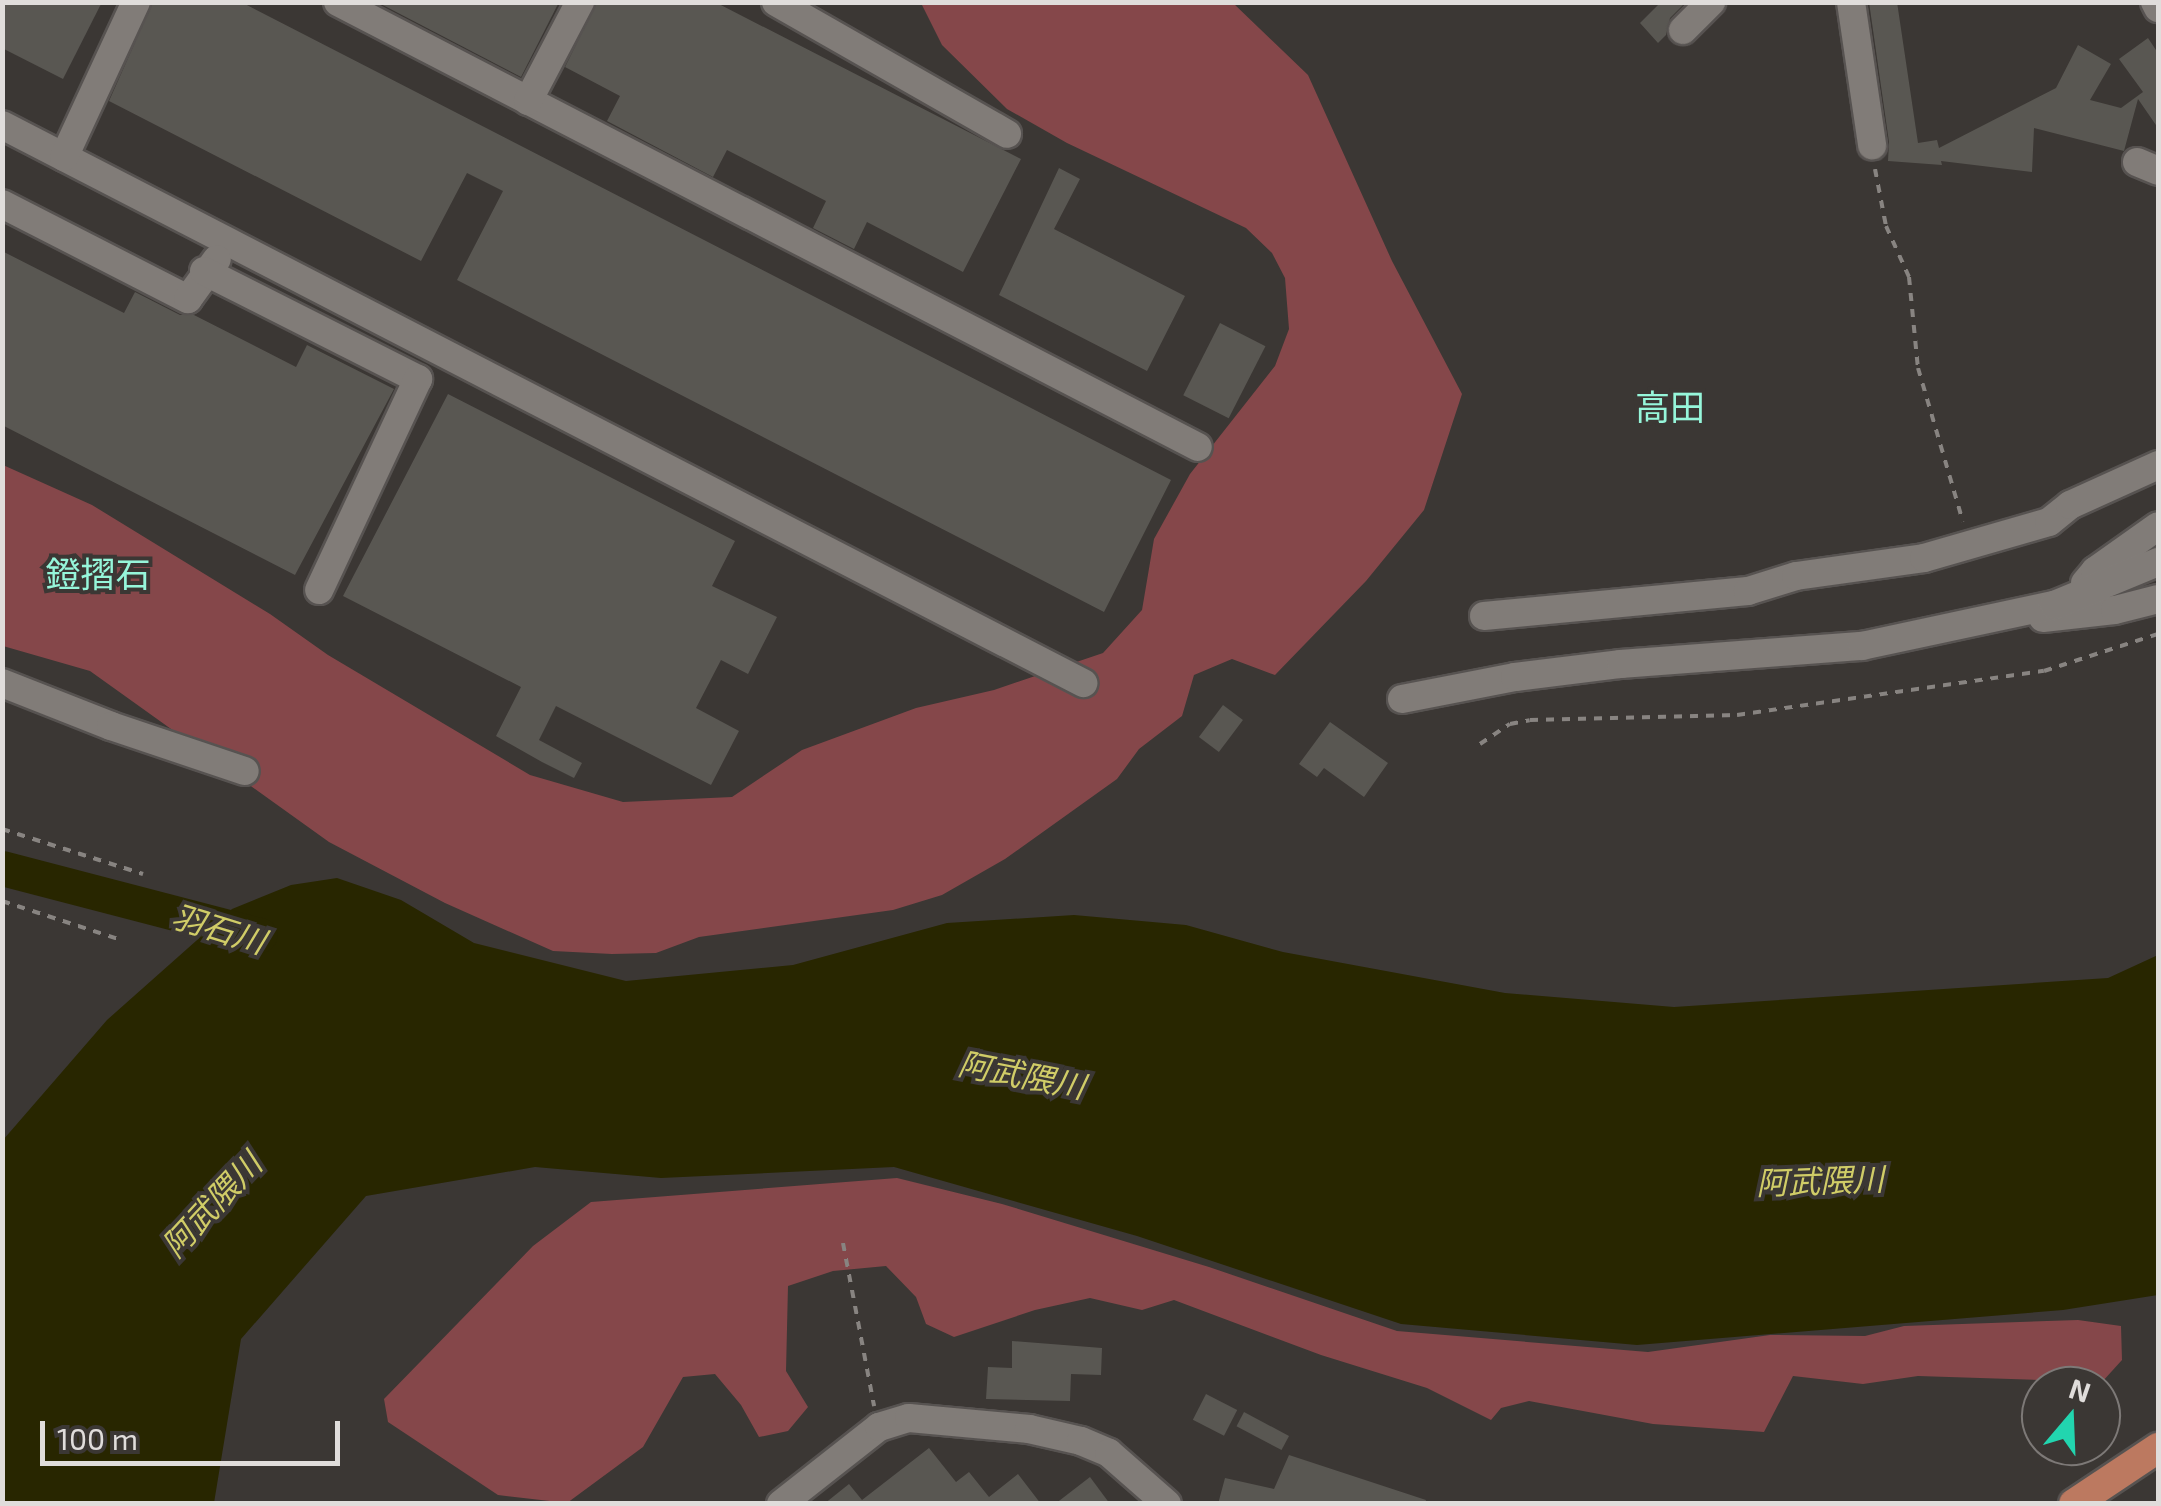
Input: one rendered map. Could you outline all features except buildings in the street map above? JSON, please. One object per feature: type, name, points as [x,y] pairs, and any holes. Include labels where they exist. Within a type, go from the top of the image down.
[{"type":"main road","points":[[2074,1504],[2158,1448]]},
{"type":"street","points":[[64,157],[136,2]]},
{"type":"street","points":[[338,2],[1198,447]]},
{"type":"street","points":[[528,100],[580,2]]},
{"type":"street","points":[[776,2],[1007,134]]},
{"type":"street","points":[[1683,30],[1711,2]]},
{"type":"street","points":[[1850,2],[1872,144]]},
{"type":"street","points":[[2,126],[1084,683]]},
{"type":"street","points":[[2,204],[188,299],[204,271],[234,243]]},
{"type":"street","points":[[204,271],[418,379],[319,590]]},
{"type":"street","points":[[1484,616],[1748,591],[1796,576],[1972,546],[2050,522],[2070,505],[2158,466]]},
{"type":"street","points":[[2080,595],[2094,571],[2158,526]]},
{"type":"street","points":[[1402,699],[1515,677],[1603,666],[1862,646],[2017,616],[2158,562]]},
{"type":"street","points":[[2017,616],[2058,619],[2158,599]]},
{"type":"street","points":[[2,682],[111,726],[245,771]]},
{"type":"street","points":[[781,1504],[879,1427],[908,1418],[1029,1429],[1081,1441],[1109,1453],[1167,1504]]},
{"type":"path","points":[[1872,144],[1886,226],[1908,277],[1918,368],[1972,546]]},
{"type":"path","points":[[1480,744],[1510,724],[1530,720],[1737,715],[2044,671],[2158,634]]},
{"type":"path","points":[[2,829],[143,874]]},
{"type":"path","points":[[2,901],[121,940]]},
{"type":"path","points":[[844,1243],[879,1427]]},
{"type":"shaded area","points":[[921,3],[1233,3],[1308,75],[1392,261],[1462,394],[1424,510],[1366,581],[1275,675],[1232,659],[1194,675],[1182,716],[1139,749],[1117,779],[1005,859],[942,895],[893,910],[699,937],[656,953],[612,954],[553,951],[445,903],[329,842],[90,671],[3,646],[3,465],[92,505],[270,614],[328,655],[530,775],[623,802],[732,797],[802,750],[916,708],[994,690],[1103,653],[1142,610],[1154,539],[1190,474],[1275,366],[1289,329],[1285,278],[1272,253],[1246,228],[1067,143],[1007,109],[942,45]]},
{"type":"shaded area","points":[[897,1178],[1002,1204],[1209,1267],[1397,1331],[1648,1352],[1770,1335],[1865,1336],[1904,1326],[2078,1320],[2121,1326],[2122,1360],[2117,1366],[2021,1366],[2021,1379],[1918,1376],[1863,1384],[1793,1376],[1764,1432],[1653,1424],[1529,1401],[1501,1408],[1491,1420],[1427,1388],[1321,1355],[1174,1300],[1142,1310],[1090,1298],[1035,1310],[954,1337],[926,1324],[916,1297],[886,1266],[833,1271],[788,1286],[786,1371],[808,1407],[788,1431],[759,1437],[741,1405],[715,1374],[683,1377],[643,1447],[567,1503],[498,1495],[388,1422],[384,1399],[533,1246],[591,1202]]},
{"type":"water","name":"阿武隈川","points":[[337,878],[401,900],[474,943],[626,981],[793,965],[947,923],[1074,915],[1186,925],[1283,952],[1505,993],[1674,1007],[2108,978],[2158,955],[2158,1295],[2063,1310],[1637,1345],[1401,1324],[1137,1236],[894,1167],[661,1178],[535,1167],[366,1196],[241,1339],[214,1503],[3,1503],[3,1140],[107,1020],[232,909],[291,885]]},
{"type":"waterway","name":"羽石川","points":[[2,868],[259,935]]},
{"type":"district","name":"高田","points":[[1670,406]]},
{"type":"district","name":"鐙摺石","points":[[98,573]]}]
